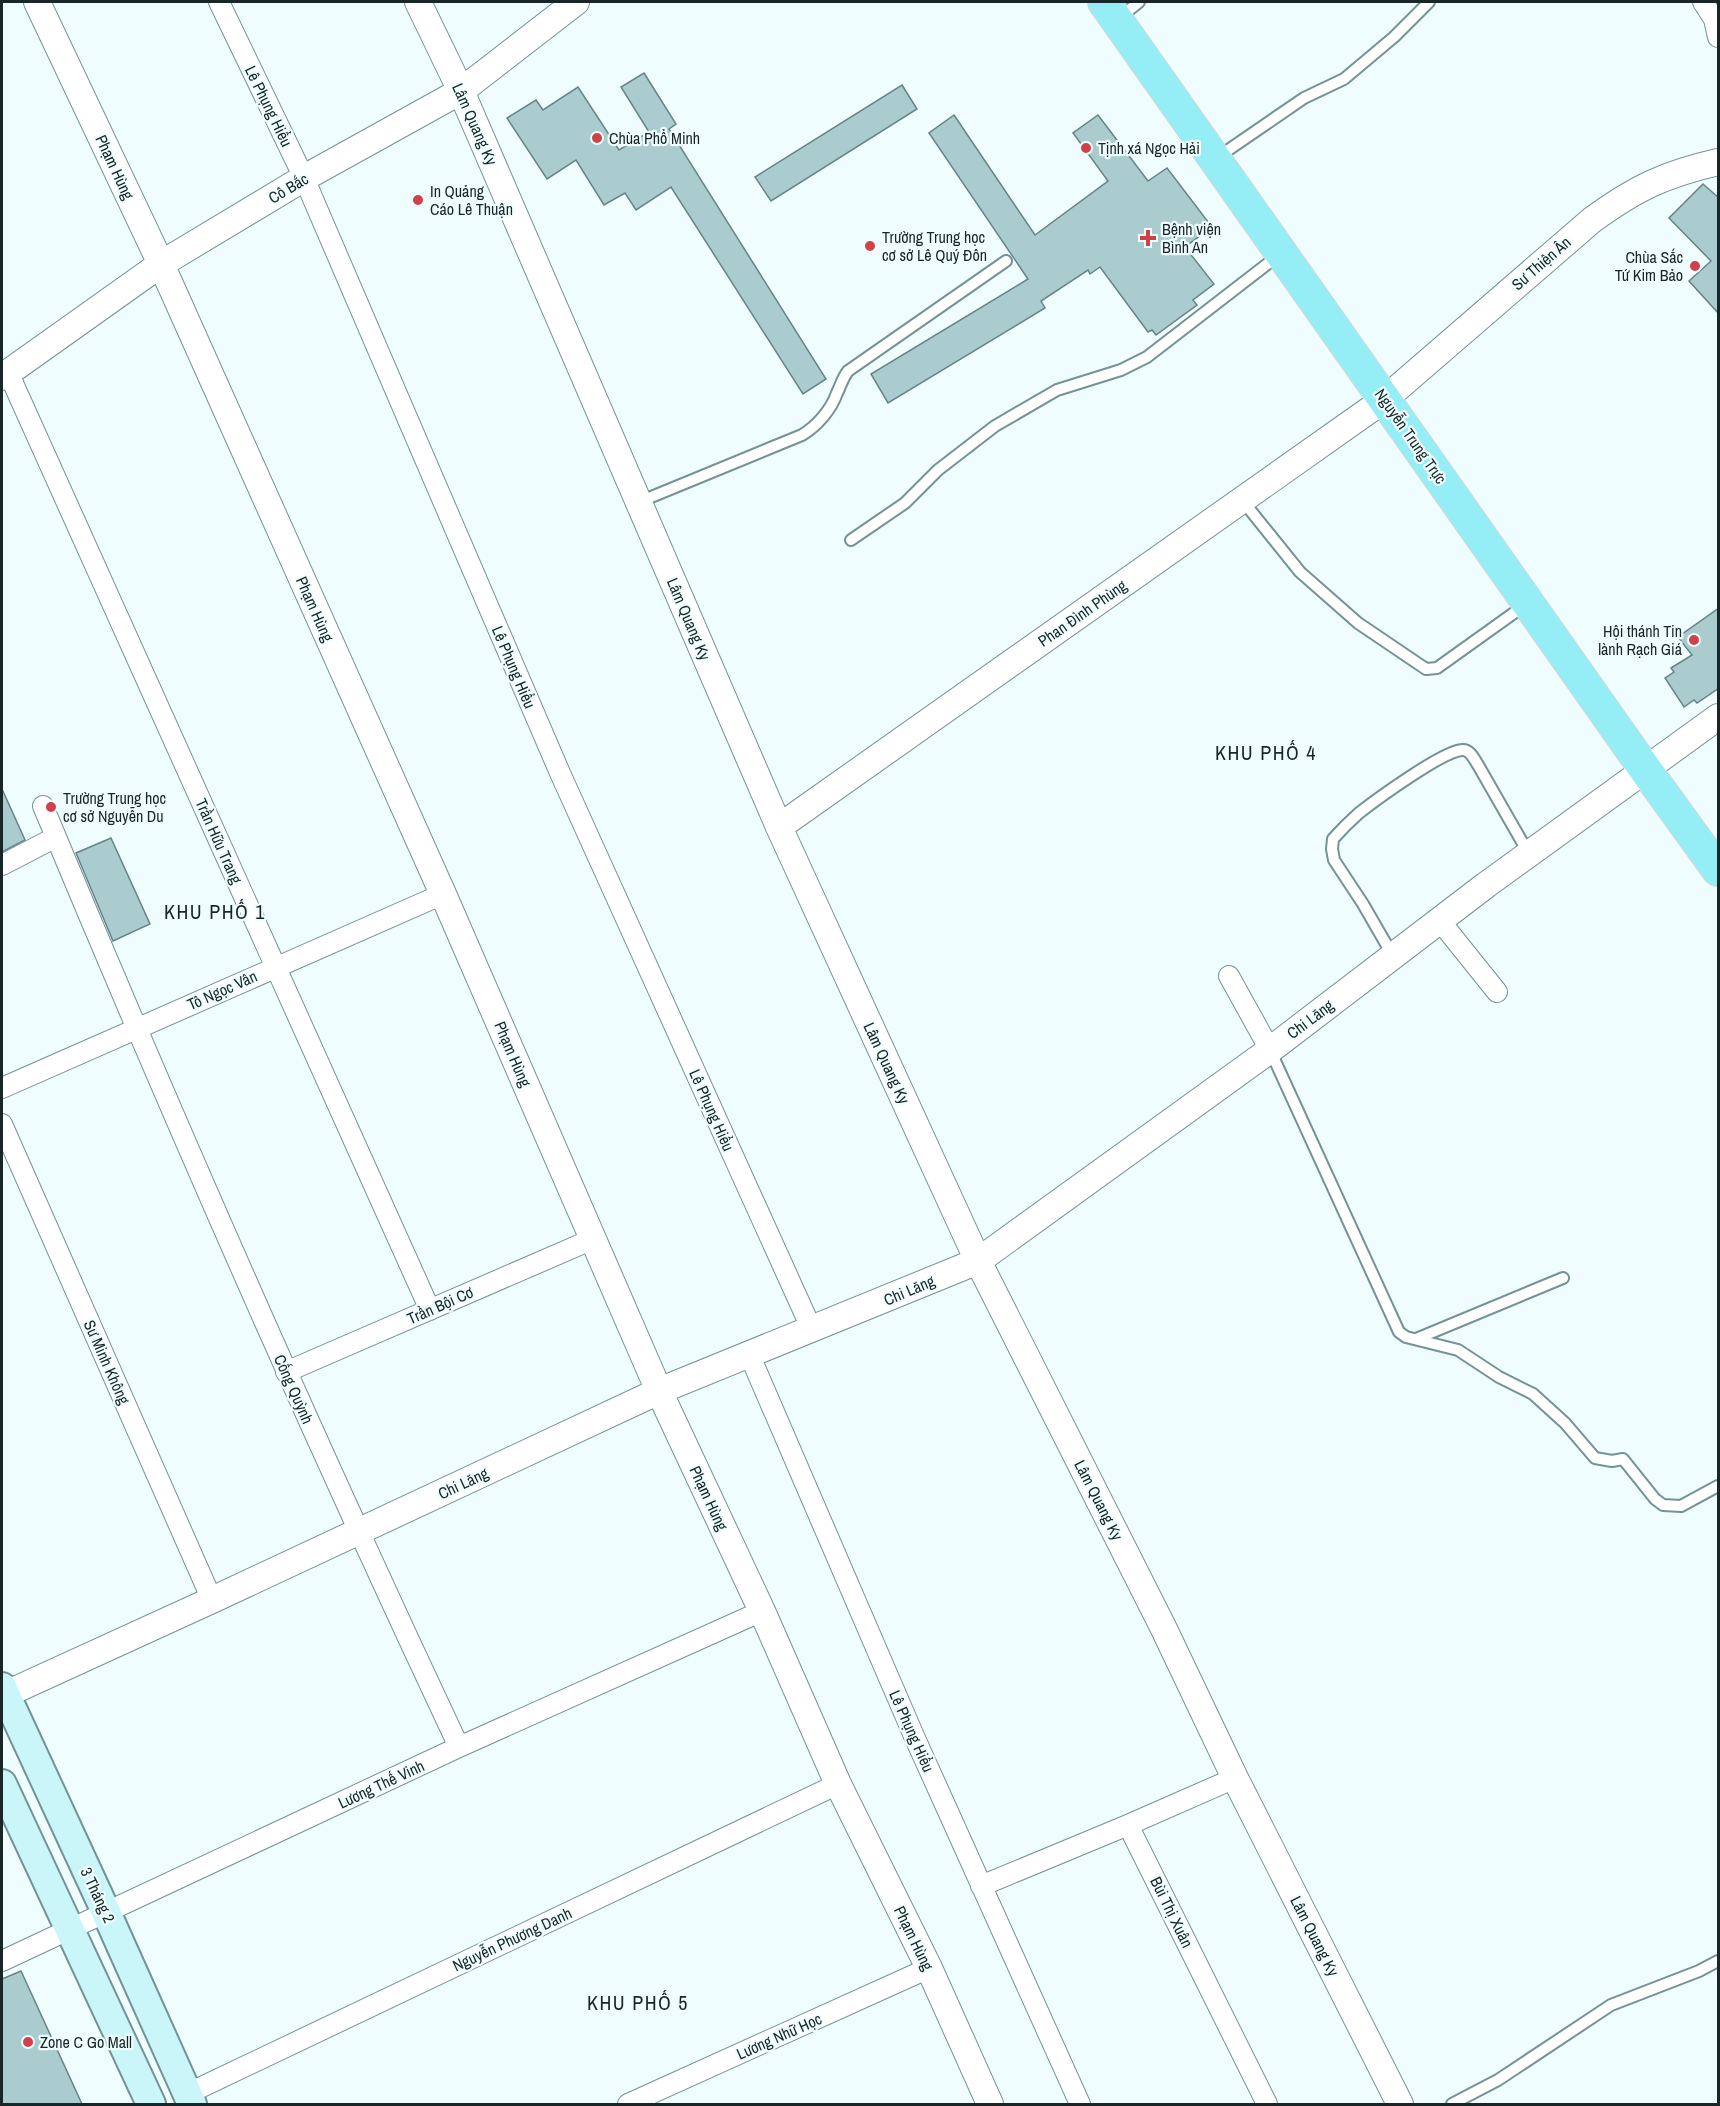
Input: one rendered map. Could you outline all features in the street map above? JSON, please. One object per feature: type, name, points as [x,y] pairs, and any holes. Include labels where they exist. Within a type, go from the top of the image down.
[{"type":"main road","name":"Nguyễn Trung Trực","points":[[1120,8],[1215,159],[1281,254],[1719,870]]},
{"type":"main road","name":"3 Tháng 2","points":[[3,1692],[190,2099]]},
{"type":"main road","points":[[2,1784],[151,2104]]},
{"type":"street","name":"Phạm Hùng","points":[[37,2],[160,264],[443,894],[659,1391],[762,1611],[837,1784],[929,1968],[990,2104]]},
{"type":"street","name":"Lê Phụng Hiểu","points":[[219,2],[304,178],[560,773],[812,1330]]},
{"type":"street","name":"Lâm Quang Ky","points":[[418,2],[461,91],[779,827],[978,1262],[1163,1627],[1235,1778],[1400,2104]]},
{"type":"street","name":"Cô Bắc","points":[[5,374],[160,264],[304,178],[461,91],[576,2]]},
{"type":"street","points":[[1703,2],[1714,19],[1719,37]]},
{"type":"street","name":"Sư Thiện Ân","points":[[1385,399],[1592,220],[1628,194],[1660,178],[1719,162]]},
{"type":"street","name":"Trần Hữu Trang","points":[[5,374],[276,966],[430,1310]]},
{"type":"street","name":"Phan Đình Phùng","points":[[779,827],[1385,399]]},
{"type":"street","name":"Chi Lăng","points":[[3,1692],[212,1600],[659,1391],[978,1262],[1270,1050],[1529,854],[1719,717]]},
{"type":"street","name":"Cống Quỳnh","points":[[43,806],[286,1372],[459,1747]]},
{"type":"street","points":[[2,865],[56,837]]},
{"type":"street","name":"Tô Ngọc Vân","points":[[2,1088],[136,1027],[443,894]]},
{"type":"street","points":[[1440,921],[1497,993]]},
{"type":"street","points":[[1229,976],[1270,1050]]},
{"type":"street","name":"Sư Minh Không","points":[[2,1124],[212,1600]]},
{"type":"street","name":"Trần Bội Cơ","points":[[286,1372],[593,1239]]},
{"type":"street","name":"Lê Phụng Hiểu","points":[[750,1356],[914,1736],[1080,2104]]},
{"type":"street","name":"Lương Thế Vinh","points":[[2,1961],[459,1747],[762,1611]]},
{"type":"street","points":[[981,1886],[1235,1778]]},
{"type":"street","name":"Nguyễn Phương Danh","points":[[190,2099],[837,1784]]},
{"type":"street","name":"Bùi Thị Xuân","points":[[1128,1825],[1267,2104]]},
{"type":"street","name":"Lương Nhữ Học","points":[[628,2104],[929,1968]]},
{"type":"lane","points":[[1215,159],[1304,98],[1344,79],[1394,38],[1429,2]]},
{"type":"lane","points":[[851,540],[904,503],[938,470],[995,426],[1057,390],[1121,370],[1147,357],[1281,254]]},
{"type":"lane","points":[[638,502],[802,435],[814,428],[836,396],[841,380],[848,371],[1006,261]]},
{"type":"lane","points":[[1242,500],[1300,572],[1358,623],[1426,669],[1437,668],[1528,603]]},
{"type":"lane","points":[[1393,956],[1334,860],[1333,839],[1359,813],[1446,755],[1463,750],[1469,752],[1478,765],[1529,854]]},
{"type":"lane","points":[[1270,1050],[1399,1332],[1406,1337],[1458,1350],[1499,1377],[1533,1394],[1565,1423],[1595,1458],[1612,1461],[1623,1459],[1655,1499],[1663,1505],[1681,1506],[1719,1486]]},
{"type":"lane","points":[[1416,1339],[1563,1278]]},
{"type":"lane","points":[[1452,2104],[1498,2080],[1611,2005],[1719,1961]]},
{"type":"building","points":[[644,73],[676,124],[669,129],[826,379],[803,394],[671,187],[636,210],[625,193],[604,205],[576,160],[547,179],[507,118],[536,100],[543,110],[578,87],[619,150],[649,132],[621,87]]},
{"type":"building","points":[[902,85],[917,109],[771,201],[755,177]]},
{"type":"building","points":[[954,115],[1035,235],[1108,181],[1073,133],[1098,115],[1148,181],[1167,168],[1212,227],[1185,247],[1214,284],[1193,300],[1197,305],[1156,335],[1152,330],[1148,332],[1100,267],[1090,274],[1088,270],[1041,301],[1045,308],[888,403],[871,374],[1028,279],[929,133]]},
{"type":"building","points":[[1703,184],[1719,198],[1719,314],[1689,281],[1711,261],[1669,218]]},
{"type":"building","points":[[1719,608],[1719,688],[1697,703],[1694,700],[1684,707],[1665,678],[1674,672],[1671,668],[1692,655],[1678,637]]},
{"type":"building","points":[[2,789],[25,840],[2,852]]},
{"type":"building","points":[[111,838],[150,924],[113,941],[76,853]]},
{"type":"building","name":"Zone C Go Mall","points":[[21,1971],[82,2104],[2,2104],[2,1979]]},
{"type":"place","name":"Chùa Phổ Minh","points":[[597,138]]},
{"type":"place","name":"Tịnh xá Ngọc Hải","points":[[1086,148]]},
{"type":"place","name":"In Quảng Cáo Lê Thuận","points":[[418,200]]},
{"type":"place","name":"Bệnh viện Bình An","points":[[1148,238]]},
{"type":"place","name":"Trường Trung học cơ sở Lê Quý Đôn","points":[[870,246]]},
{"type":"place","name":"Chùa Sắc Tứ Kim Bảo","points":[[1695,266]]},
{"type":"place","name":"Hội thánh Tin lành Rạch Giá","points":[[1694,640]]},
{"type":"place","name":"Trường Trung học cơ sở Nguyễn Du","points":[[51,807]]},
{"type":"place","name":"Zone C Go Mall","points":[[28,2042]]},
{"type":"district","name":"KHU PHỐ 4","points":[[1266,753]]},
{"type":"district","name":"KHU PHỐ 1","points":[[215,912]]},
{"type":"district","name":"KHU PHỐ 5","points":[[638,2003]]}]
